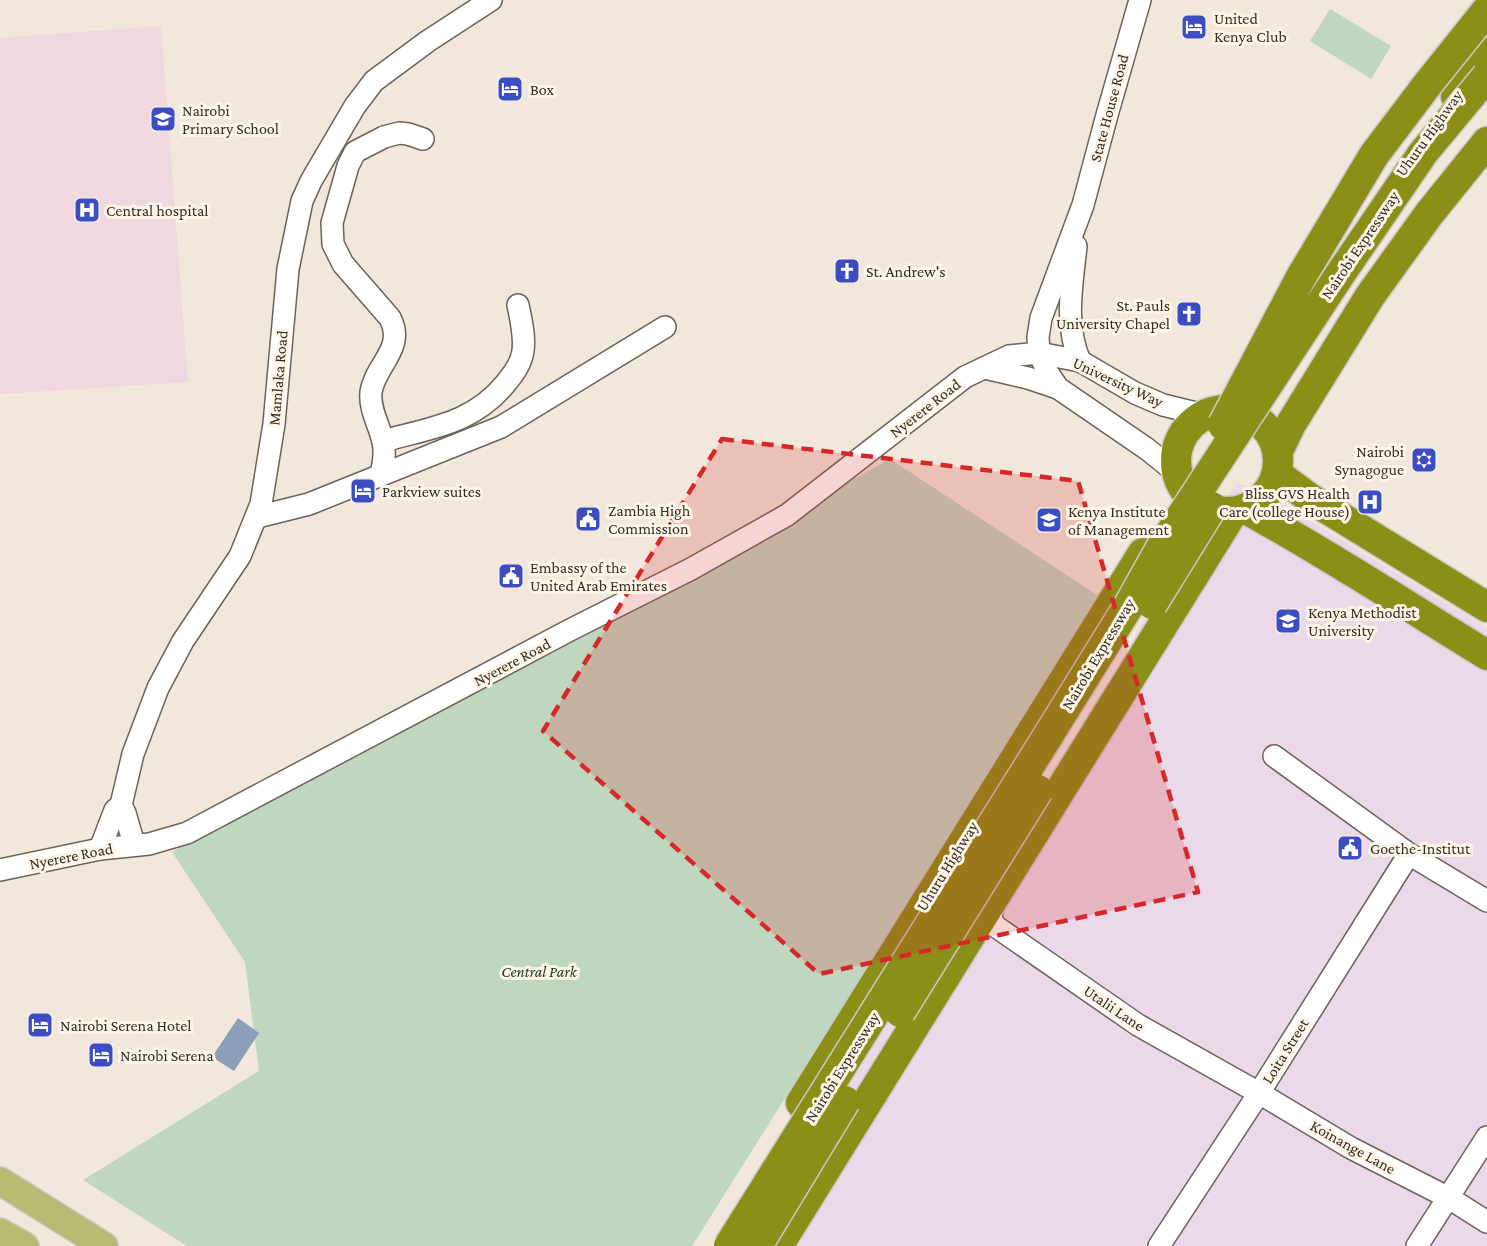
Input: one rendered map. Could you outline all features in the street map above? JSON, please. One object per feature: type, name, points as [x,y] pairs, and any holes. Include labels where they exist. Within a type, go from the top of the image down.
[{"type":"highway","points":[[1162,546],[1248,375],[1331,224],[1374,155],[1426,85],[1487,10]]},
{"type":"highway","name":"Uhuru Highway","points":[[1211,413],[1250,388],[1487,53]]},
{"type":"highway","name":"Nairobi Expressway","points":[[729,1246],[1128,607],[1162,546],[1339,276],[1423,153],[1487,76]]},
{"type":"highway","name":"Nairobi Expressway","points":[[757,1246],[886,1034],[972,900],[1178,561],[1359,275],[1426,178],[1487,107]]},
{"type":"highway","points":[[778,1246],[990,903],[1239,510],[1260,500],[1271,488],[1291,424],[1370,296],[1429,214],[1487,142]]},
{"type":"highway","points":[[1487,607],[1311,500],[1278,463],[1266,427],[1252,416],[1236,410],[1211,413],[1192,423],[1184,434],[1177,453],[1181,481],[1193,499],[1205,507],[1239,510],[1312,547],[1487,655]]},
{"type":"highway","name":"Uhuru Highway","points":[[712,1246],[1181,481]]},
{"type":"main road","points":[[0,1181],[104,1246]]},
{"type":"main road","points":[[0,1232],[25,1246]]},
{"type":"street","name":"Mamlaka Road","points":[[100,849],[115,810],[121,805],[134,754],[158,688],[183,641],[240,556],[261,504],[274,424],[288,269],[302,201],[311,181],[355,106],[374,81],[419,47],[491,0]]},
{"type":"street","name":"State House Road","points":[[1039,353],[1038,337],[1041,318],[1083,205],[1140,0]]},
{"type":"street","points":[[381,475],[385,456],[383,441],[372,406],[371,393],[374,380],[394,343],[395,327],[390,318],[343,264],[333,244],[332,223],[348,166],[356,152],[384,137],[399,133],[423,139]]},
{"type":"street","name":"State House Road","points":[[1078,216],[1070,328],[1073,345],[1080,361]]},
{"type":"street","points":[[383,441],[459,420],[478,410],[500,391],[518,369],[523,352],[523,330],[518,305]]},
{"type":"street","points":[[1009,356],[1041,318]]},
{"type":"street","points":[[256,517],[309,504],[501,428],[665,327]]},
{"type":"street","name":"University Way","points":[[1039,353],[1080,361],[1135,393],[1163,405],[1211,413]]},
{"type":"street","name":"University Way","points":[[1039,353],[1058,388],[1147,449],[1181,481]]},
{"type":"street","name":"Nyerere Road","points":[[0,870],[100,849],[149,844],[187,833],[570,630],[691,569],[787,515],[965,377],[1009,356],[1039,353]]},
{"type":"street","points":[[985,368],[1058,388]]},
{"type":"street","points":[[1274,756],[1409,854],[1487,901]]},
{"type":"street","points":[[121,805],[134,844]]},
{"type":"street","name":"Loita Street","points":[[1159,1246],[1259,1093],[1409,854]]},
{"type":"street","name":"Utalii Lane","points":[[990,903],[995,926],[1137,1025],[1259,1093]]},
{"type":"street","name":"Koinange Lane","points":[[1259,1093],[1351,1148],[1449,1198],[1487,1222]]},
{"type":"street","points":[[1417,1246],[1487,1137]]},
{"type":"highlighted area","points":[[722,439],[1078,481],[1198,892],[819,974],[543,731]]},
{"type":"shaded area","name":"Central hospital","points":[[161,26],[188,382],[0,394],[0,38]]},
{"type":"shaded area","points":[[1238,483],[1258,489],[1487,628],[1487,1246],[742,1246],[853,1066],[1105,693],[1181,549]]},
{"type":"green space","points":[[1330,9],[1391,46],[1371,79],[1310,41]]},
{"type":"green space","name":"Central Park","points":[[890,459],[1100,597],[692,1246],[187,1246],[83,1180],[259,1071],[245,962],[172,852],[351,760]]},
{"type":"water","points":[[238,1018],[259,1033],[234,1071],[212,1057]]},
{"type":"place","name":"United Kenya Club","points":[[1194,27]]},
{"type":"place","name":"Box","points":[[510,89]]},
{"type":"place","name":"Nairobi Primary School","points":[[163,119]]},
{"type":"place","name":"Central hospital","points":[[87,210]]},
{"type":"place","name":"St. Andrew's","points":[[847,271]]},
{"type":"place","name":"St. Pauls University Chapel","points":[[1189,314]]},
{"type":"place","name":"Nairobi Synagogue","points":[[1424,460]]},
{"type":"place","name":"Parkview suites","points":[[363,491]]},
{"type":"place","name":"Bliss GVS Health Care (college House)","points":[[1370,502]]},
{"type":"place","name":"Zambia High Commission","points":[[588,519]]},
{"type":"place","name":"Kenya Institute of Management","points":[[1049,520]]},
{"type":"place","name":"Embassy of the United Arab Emirates","points":[[511,576]]},
{"type":"place","name":"Kenya Methodist University","points":[[1288,621]]},
{"type":"place","name":"Goethe-Institut","points":[[1350,848]]},
{"type":"place","name":"Nairobi Serena Hotel","points":[[40,1025]]},
{"type":"place","name":"Nairobi Serena","points":[[101,1055]]}]
